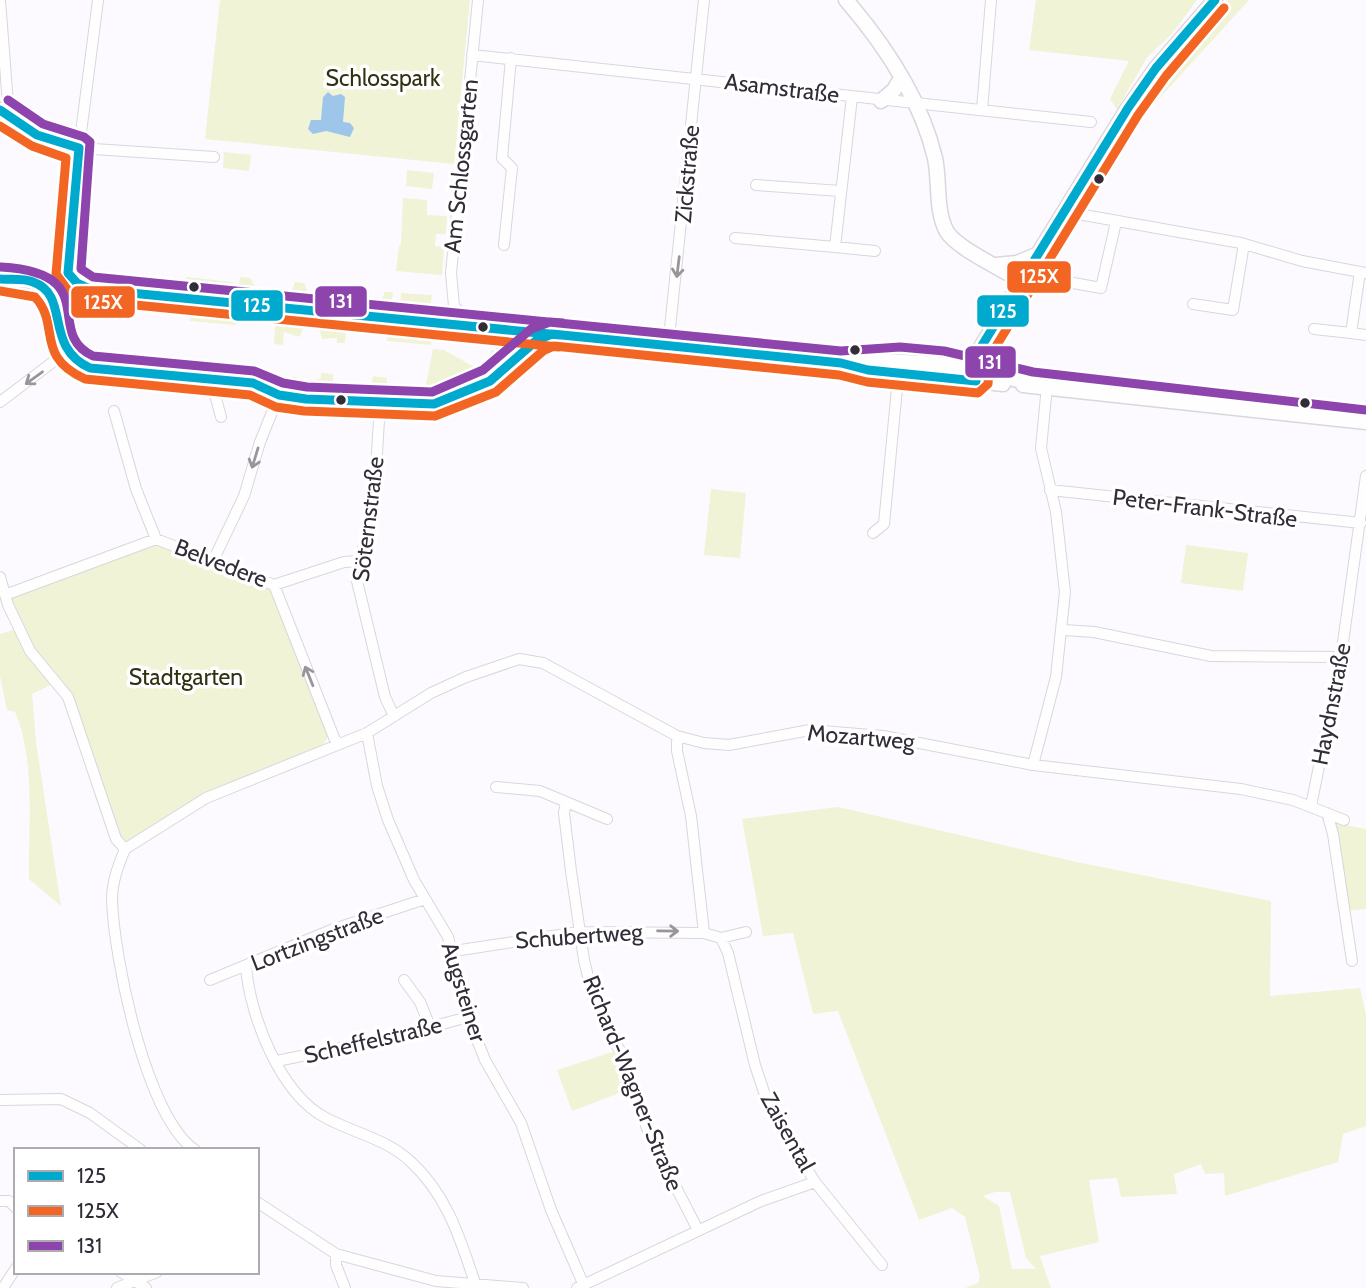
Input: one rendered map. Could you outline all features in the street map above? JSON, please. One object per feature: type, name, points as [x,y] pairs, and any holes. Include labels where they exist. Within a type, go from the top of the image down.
[{"type":"main road","points":[[846,0],[883,47],[914,104],[934,156],[947,231],[958,242],[1023,282]]},
{"type":"main road","points":[[977,376],[978,352],[1067,212],[1119,122],[1156,68],[1215,0]]},
{"type":"main road","points":[[881,101],[894,90],[901,78]]},
{"type":"main road","points":[[4,114],[36,135],[60,145],[79,148],[68,273],[77,283],[90,289],[441,322],[668,347],[841,363],[899,365],[1046,386],[1366,422]]},
{"type":"main road","points":[[996,265],[1017,263],[1041,253]]},
{"type":"main road","points":[[0,279],[52,282],[68,273]]},
{"type":"main road","points":[[34,282],[51,298],[59,318],[66,352],[75,361],[90,368],[253,383],[279,395],[380,404],[434,404],[471,391],[503,372],[537,340],[552,334]]},
{"type":"main road","points":[[59,318],[72,294],[90,289]]},
{"type":"main road","points":[[977,376],[989,359],[995,326]]},
{"type":"main road","points":[[493,328],[505,346],[503,372]]},
{"type":"main road","points":[[994,342],[1002,361],[1024,382]]},
{"type":"street","points":[[0,0],[4,114]]},
{"type":"street","points":[[98,0],[79,148],[214,157]]},
{"type":"street","name":"Am Schlossgarten","points":[[472,326],[457,311],[453,300],[454,225],[478,0]]},
{"type":"street","name":"Zickstraße","points":[[668,347],[704,0]]},
{"type":"street","points":[[982,110],[991,0]]},
{"type":"street","name":"Asamstraße","points":[[472,55],[695,77],[881,101],[1091,122]]},
{"type":"street","points":[[505,245],[512,168],[502,158],[510,58]]},
{"type":"street","points":[[835,247],[852,97]]},
{"type":"street","points":[[756,185],[841,191]]},
{"type":"street","points":[[1067,212],[1244,244],[1302,261],[1363,273],[1351,333]]},
{"type":"street","points":[[1051,279],[1101,288],[1116,222]]},
{"type":"street","points":[[734,238],[875,251]]},
{"type":"street","points":[[1193,304],[1234,310],[1244,244]]},
{"type":"street","points":[[1314,329],[1366,335]]},
{"type":"street","points":[[0,402],[66,352]]},
{"type":"street","points":[[873,533],[884,524],[899,365]]},
{"type":"street","points":[[211,380],[221,417]]},
{"type":"street","points":[[1033,765],[1056,677],[1064,630],[1063,561],[1041,448],[1046,386]]},
{"type":"street","points":[[213,561],[244,496],[260,442],[279,395]]},
{"type":"street","name":"Söternstraße","points":[[380,404],[373,517],[359,561],[357,581],[385,697],[393,714]]},
{"type":"street","points":[[114,411],[136,489],[156,539]]},
{"type":"street","name":"Haydnstraße","points":[[1311,806],[1341,657],[1366,476]]},
{"type":"street","name":"Peter-Frank-Straße","points":[[1050,490],[1361,523]]},
{"type":"street","name":"Belvedere","points":[[5,595],[156,539],[274,585],[344,562],[359,561]]},
{"type":"street","points":[[0,577],[5,595],[30,651],[68,697],[116,839],[125,849],[115,873],[112,900],[127,997],[145,1067],[169,1115],[186,1144],[192,1148]]},
{"type":"street","points":[[274,585],[335,740],[340,744]]},
{"type":"street","points":[[1064,630],[1119,636],[1182,652],[1211,656],[1341,657]]},
{"type":"street","name":"Mozartweg","points":[[125,849],[206,798],[367,733],[393,714],[466,677],[519,659],[543,663],[677,736],[704,743],[729,745],[810,730],[867,734],[929,742],[1033,765],[1241,789],[1311,806],[1344,820]]},
{"type":"street","name":"Augsteiner","points":[[367,733],[377,786],[388,820],[425,899],[454,951],[468,1017],[485,1060],[521,1123],[551,1210],[582,1287]]},
{"type":"street","points":[[677,736],[677,751],[691,816],[705,933],[721,938],[746,932]]},
{"type":"street","points":[[496,787],[540,792],[607,819]]},
{"type":"street","name":"Richard-Wagner-Straße","points":[[566,802],[564,813],[579,932],[593,997],[605,1027],[621,1052],[650,1137],[698,1230]]},
{"type":"street","points":[[1327,813],[1333,834],[1352,961]]},
{"type":"street","name":"Lortzingstraße","points":[[210,980],[331,930],[425,899]]},
{"type":"street","name":"Schubertweg","points":[[454,951],[579,932],[705,933]]},
{"type":"street","name":"Zaisental","points":[[721,938],[728,953],[755,1065],[768,1104],[816,1182],[883,1265]]},
{"type":"street","points":[[246,967],[254,1013],[276,1061],[294,1089],[315,1112],[398,1151],[430,1182],[453,1221],[475,1283]]},
{"type":"street","points":[[404,979],[420,1002],[431,1029]]},
{"type":"street","name":"Scheffelstraße","points":[[276,1061],[431,1029],[468,1017]]},
{"type":"street","points":[[0,1100],[61,1099],[90,1113],[138,1148]]},
{"type":"street","points":[[582,1287],[761,1201],[816,1182]]},
{"type":"street","points":[[259,1203],[336,1254],[457,1285],[475,1283],[523,1288]]},
{"type":"street","points":[[336,1254],[336,1265],[345,1288]]},
{"type":"street","points":[[2,1288],[14,1271]]},
{"type":"street","points":[[124,1274],[146,1288]]},
{"type":"street","points":[[117,1288],[152,1274]]},
{"type":"green space","name":"Schlosspark","points":[[220,0],[470,0],[454,164],[205,139]]},
{"type":"green space","points":[[1036,0],[1197,0],[1171,35],[1148,56],[1117,109],[1110,99],[1129,61],[1029,50]]},
{"type":"green space","points":[[1228,0],[1249,0],[1105,158],[1164,72]]},
{"type":"green space","points":[[224,152],[251,155],[249,171],[223,168]]},
{"type":"green space","points":[[407,170],[434,173],[432,189],[406,186]]},
{"type":"green space","points":[[403,198],[427,200],[427,215],[447,216],[446,234],[436,234],[435,246],[444,247],[442,275],[396,271],[401,245]]},
{"type":"green space","points":[[186,277],[233,282],[232,291],[185,286]]},
{"type":"green space","points":[[240,277],[251,278],[256,287],[274,293],[292,290],[295,282],[304,283],[310,299],[238,292]]},
{"type":"green space","points":[[327,286],[341,287],[347,297],[358,302],[377,301],[382,299],[385,292],[393,292],[391,307],[319,300]]},
{"type":"green space","points":[[401,293],[432,295],[430,310],[400,307]]},
{"type":"green space","points":[[191,310],[237,314],[236,325],[190,321]]},
{"type":"green space","points":[[276,317],[307,322],[307,327],[303,328],[300,337],[284,332],[283,345],[274,344]]},
{"type":"green space","points":[[318,323],[346,325],[345,343],[337,343],[337,338],[322,339]]},
{"type":"green space","points":[[388,329],[432,333],[431,345],[387,341]]},
{"type":"green space","points":[[433,349],[444,350],[476,368],[483,366],[484,361],[490,361],[491,350],[506,353],[490,381],[437,397],[334,395],[322,389],[310,392],[291,387],[292,376],[311,382],[321,378],[321,373],[333,374],[333,381],[371,385],[373,376],[387,378],[387,387],[425,390]]},
{"type":"green space","points":[[711,489],[746,493],[740,558],[704,555]]},
{"type":"green space","name":"Stadtgarten","points":[[155,542],[275,582],[329,734],[324,744],[124,843],[118,836],[59,681],[32,694],[36,742],[61,906],[29,879],[30,794],[26,751],[15,712],[7,710],[0,676],[0,634],[19,628],[9,597]]},
{"type":"green space","points":[[1186,545],[1248,553],[1243,591],[1181,583]]},
{"type":"green space","points":[[838,807],[1072,861],[1271,901],[1270,996],[1360,988],[1366,1015],[1366,1126],[1343,1134],[1338,1162],[1225,1196],[1224,1173],[1205,1174],[1201,1164],[1174,1174],[1177,1194],[1121,1197],[1117,1178],[1089,1180],[1099,1242],[1040,1256],[1051,1288],[965,1288],[978,1283],[980,1277],[965,1217],[952,1208],[919,1220],[838,1011],[813,1014],[793,933],[763,936],[742,819]],"holes":[[[995,1192],[1010,1192],[1026,1258],[1036,1269],[1012,1269],[999,1206],[983,1196]]]},
{"type":"green space","points":[[1336,823],[1366,829],[1366,909],[1345,911],[1334,827]]},
{"type":"green space","points":[[615,1051],[627,1090],[572,1111],[557,1070]]},
{"type":"water","points":[[328,92],[333,96],[341,94],[345,97],[343,122],[350,123],[354,128],[350,137],[326,131],[313,134],[308,129],[311,120],[321,120],[323,97]]},
{"type":"transit line","name":"125","points":[[0,279],[29,281],[44,289],[51,298],[67,348],[76,359],[90,368],[253,383],[279,395],[306,399],[434,404],[490,381],[537,340],[552,334],[841,363],[868,370],[976,381],[978,352],[1128,108],[1156,68],[1215,0]]},
{"type":"transit line","name":"125X","points":[[0,291],[35,297],[47,318],[51,340],[59,360],[69,370],[85,379],[250,395],[276,407],[304,411],[435,416],[496,392],[543,351],[554,346],[839,375],[867,382],[978,393],[988,384],[990,356],[1138,115],[1166,76],[1224,8]]},
{"type":"transit line","name":"131","points":[[8,100],[43,124],[84,137],[90,142],[81,269],[93,277],[841,351],[900,347],[944,351],[1033,372],[1366,410]]},
{"type":"transit line","name":"125","points":[[0,110],[37,135],[79,148],[68,273],[77,283],[90,289],[560,335]]},
{"type":"transit line","name":"125X","points":[[0,126],[32,146],[66,158],[56,274],[69,292],[85,300],[559,347]]},
{"type":"transit line","name":"131","points":[[1,267],[32,272],[52,280],[62,292],[72,333],[79,346],[93,356],[254,371],[283,383],[307,387],[432,392],[483,370],[531,329],[550,322],[563,323]]}]
